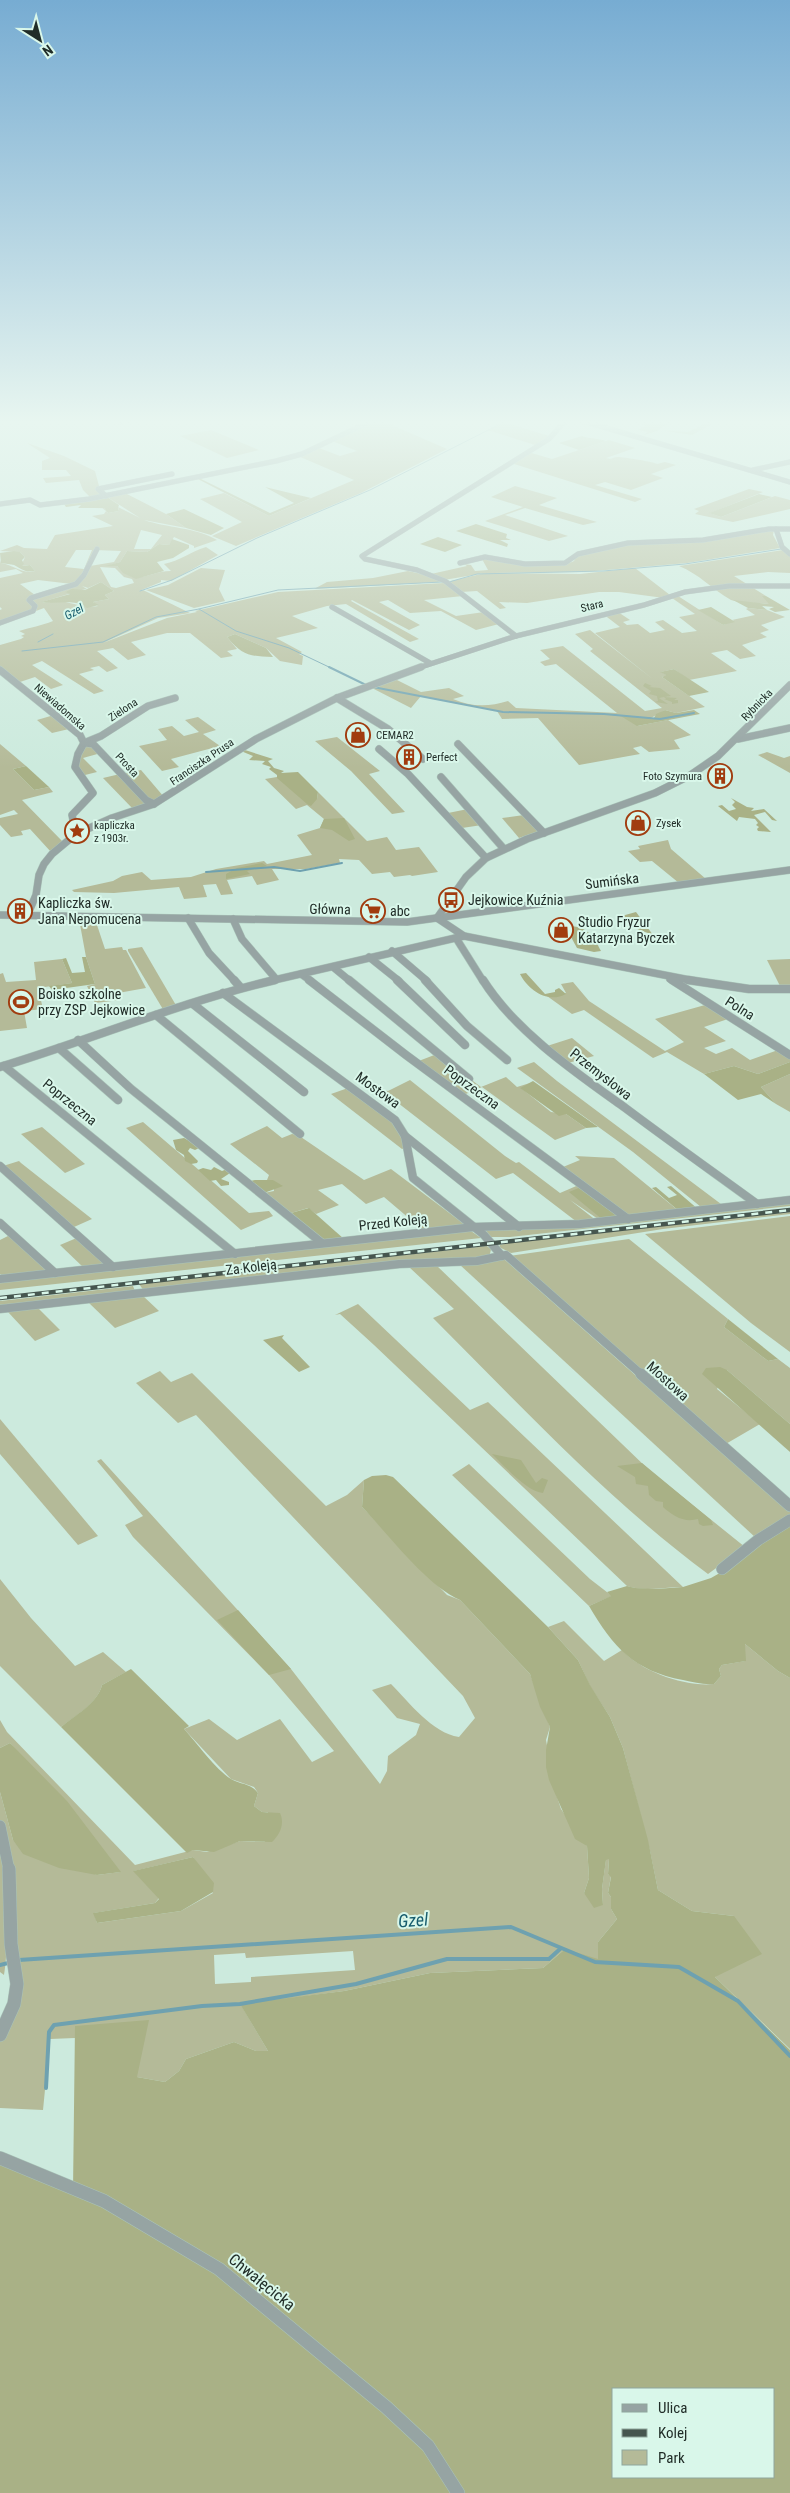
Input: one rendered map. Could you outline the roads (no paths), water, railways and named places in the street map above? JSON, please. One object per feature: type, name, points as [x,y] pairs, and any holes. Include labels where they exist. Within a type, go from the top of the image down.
[{"type":"street","points":[[393,535],[362,556],[376,562],[425,573],[456,589],[516,636]]},
{"type":"street","points":[[460,563],[485,556],[524,564],[566,563],[578,554],[628,543],[703,540],[734,535]]},
{"type":"street","points":[[778,535],[782,547],[790,554]]},
{"type":"street","points":[[0,623],[33,611],[36,606],[30,602],[31,598],[76,584],[84,575],[97,549]]},
{"type":"street","name":"Stara","points":[[577,620],[644,605],[698,589],[790,586]]},
{"type":"street","points":[[332,607],[430,664]]},
{"type":"street","name":"Franciszka Prusa","points":[[76,834],[112,818],[154,804],[256,738],[307,715],[337,698],[430,664],[516,636],[577,620]]},
{"type":"street","name":"Niewiadomska","points":[[0,670],[80,735],[84,743],[74,764],[75,770],[93,793],[72,815],[76,834]]},
{"type":"street","name":"Rybnicka","points":[[737,739],[790,685]]},
{"type":"street","name":"Zielona","points":[[84,743],[101,736],[148,706],[175,698]]},
{"type":"street","points":[[337,698],[388,729],[423,759]]},
{"type":"street","points":[[464,936],[443,924],[438,918],[470,871],[486,858],[544,833],[662,790],[717,757],[737,739],[790,728]]},
{"type":"street","name":"Prosta","points":[[84,743],[93,744],[146,800],[154,804]]},
{"type":"street","points":[[458,744],[544,833]]},
{"type":"street","points":[[378,749],[408,774],[486,858]]},
{"type":"street","points":[[441,777],[504,849]]},
{"type":"street","points":[[27,916],[36,895],[39,875],[44,864],[52,854],[76,834]]},
{"type":"street","name":"Sumińska","points":[[438,918],[790,870]]},
{"type":"street","name":"Główna","points":[[0,915],[403,922],[438,918]]},
{"type":"street","points":[[188,918],[209,953],[241,988]]},
{"type":"street","points":[[233,919],[242,939],[276,980]]},
{"type":"street","name":"Poprzeczna","points":[[2,1067],[223,993],[392,951],[464,936]]},
{"type":"street","name":"Polna","points":[[464,936],[664,975],[679,981],[790,1055]]},
{"type":"street","name":"Przemysłowa","points":[[456,938],[494,998],[521,1026],[586,1080],[757,1204]]},
{"type":"street","points":[[392,951],[430,986],[467,1026],[507,1060]]},
{"type":"street","points":[[369,957],[402,984],[465,1045]]},
{"type":"street","name":"Poprzeczna","points":[[332,967],[469,1078]]},
{"type":"street","name":"Poprzeczna","points":[[301,974],[406,1055],[628,1219]]},
{"type":"street","points":[[679,981],[750,989],[790,989]]},
{"type":"street","name":"Mostowa","points":[[223,993],[395,1120],[405,1136],[413,1178],[474,1227],[790,1506]]},
{"type":"street","points":[[192,1004],[304,1092]]},
{"type":"street","points":[[156,1015],[300,1134]]},
{"type":"street","points":[[78,1040],[130,1088],[322,1243]]},
{"type":"street","points":[[59,1048],[118,1100]]},
{"type":"street","name":"Poprzeczna","points":[[2,1067],[235,1254]]},
{"type":"street","points":[[405,1136],[514,1221],[519,1227]]},
{"type":"street","points":[[0,1166],[113,1266]]},
{"type":"street","name":"Przed Koleją","points":[[0,1279],[474,1227],[549,1227],[790,1200]]},
{"type":"street","points":[[0,1223],[55,1273]]},
{"type":"street","name":"Za Koleją","points":[[0,1309],[398,1264],[476,1261],[504,1255]]},
{"type":"street","points":[[722,1569],[758,1540],[790,1520]]},
{"type":"street","points":[[0,1826],[9,1867],[17,1990],[14,2004],[0,2035]]},
{"type":"street","name":"Chwałęcicka","points":[[0,2158],[104,2201],[219,2269],[393,2413],[428,2446],[458,2493]]},
{"type":"waterway","name":"Gzel","points":[[140,591],[172,580],[263,535]]},
{"type":"waterway","points":[[449,582],[477,574],[603,571],[685,564],[781,549]]},
{"type":"waterway","points":[[199,609],[278,590],[442,582]]},
{"type":"waterway","points":[[22,651],[103,642],[156,617],[199,609]]},
{"type":"waterway","points":[[199,609],[236,631],[289,648],[331,668]]},
{"type":"waterway","name":"Gzel","points":[[38,642],[53,634]]},
{"type":"waterway","points":[[329,667],[366,685]]},
{"type":"waterway","points":[[373,687],[503,712],[604,714],[660,719],[694,713]]},
{"type":"waterway","points":[[206,872],[274,867],[300,871],[342,863]]},
{"type":"waterway","name":"Gzel","points":[[19,1960],[511,1927],[595,1962],[679,1967],[738,2001],[790,2056]]},
{"type":"waterway","points":[[46,2088],[49,2032],[54,2025],[202,2006],[240,2004],[356,1984],[447,1959],[549,1959],[560,1949]]},
{"type":"waterway","name":"Gzel","points":[[0,1965],[8,1963]]},
{"type":"railway","points":[[0,1298],[790,1210]]},
{"type":"place","name":"CEMAR2","points":[[358,735]]},
{"type":"place","name":"Perfect","points":[[409,757]]},
{"type":"place","name":"Foto Szymura","points":[[720,776]]},
{"type":"place","name":"Zysek","points":[[638,823]]},
{"type":"place","name":"kapliczka z 1903r.","points":[[77,831]]},
{"type":"place","name":"Jejkowice Kuźnia","points":[[451,900]]},
{"type":"place","name":"Kapliczka św. Jana Nepomucena","points":[[20,911]]},
{"type":"place","name":"abc","points":[[373,911]]},
{"type":"place","name":"Studio Fryzur Katarzyna Byczek","points":[[561,930]]},
{"type":"place","name":"Boisko szkolne przy ZSP Jejkowice","points":[[21,1002]]}]
